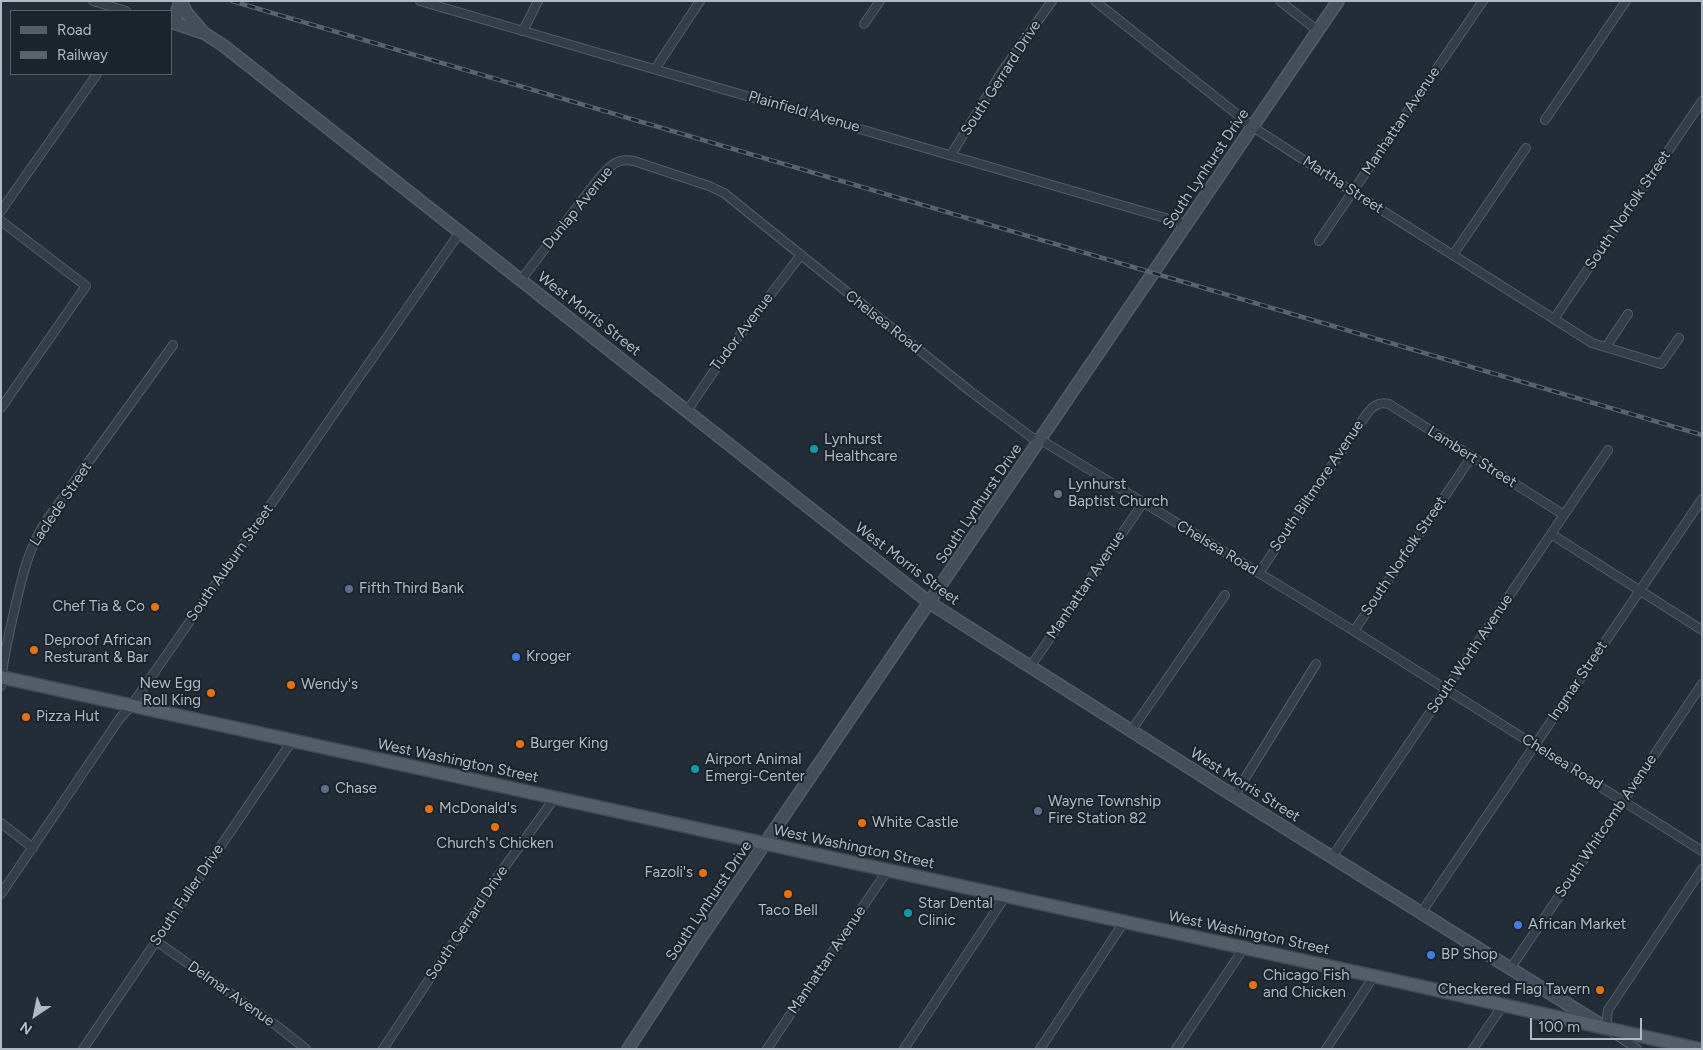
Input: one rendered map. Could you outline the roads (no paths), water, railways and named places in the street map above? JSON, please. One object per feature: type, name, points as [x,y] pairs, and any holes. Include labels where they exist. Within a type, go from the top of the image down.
[{"type":"main road","points":[[180,1],[172,23],[206,34]]},
{"type":"main road","points":[[180,1],[186,12],[206,34]]},
{"type":"main road","name":"South Lynhurst Drive","points":[[628,1049],[765,844],[1338,1]]},
{"type":"main road","name":"West Morris Street","points":[[206,34],[930,603],[1234,796],[1606,1028]]},
{"type":"main road","name":"West Washington Street","points":[[1,678],[1374,976],[1699,1049]]},
{"type":"street","points":[[93,1],[123,10]]},
{"type":"street","name":"Plainfield Avenue","points":[[420,1],[1186,224]]},
{"type":"street","points":[[523,31],[538,1]]},
{"type":"street","points":[[655,69],[700,1]]},
{"type":"street","points":[[864,24],[880,1]]},
{"type":"street","name":"South Gerrard Drive","points":[[951,155],[1001,73],[1052,1]]},
{"type":"street","name":"Martha Street","points":[[1095,1],[1253,126],[1592,344],[1606,347]]},
{"type":"street","points":[[1280,1],[1318,31]]},
{"type":"street","name":"Manhattan Avenue","points":[[1319,242],[1483,1]]},
{"type":"street","points":[[1545,120],[1626,1]]},
{"type":"street","points":[[1,211],[96,75]]},
{"type":"street","name":"South Norfolk Street","points":[[1554,319],[1702,101]]},
{"type":"street","points":[[1453,255],[1526,148]]},
{"type":"street","name":"Chelsea Road","points":[[618,161],[634,161],[717,189],[1000,414],[1032,437],[1041,440],[1354,631],[1702,851]]},
{"type":"street","name":"Dunlap Avenue","points":[[521,280],[608,168],[618,161]]},
{"type":"street","points":[[1,221],[86,286],[1,408]]},
{"type":"street","name":"South Auburn Street","points":[[1,894],[120,718],[131,706],[460,232]]},
{"type":"street","name":"Tudor Avenue","points":[[687,411],[724,356],[800,256]]},
{"type":"street","points":[[1628,314],[1606,347],[1661,364],[1679,338]]},
{"type":"street","name":"Laclede Street","points":[[1,686],[2,664],[24,568],[37,536],[173,345]]},
{"type":"street","name":"Lambert Street","points":[[1379,404],[1389,404],[1564,515]]},
{"type":"street","name":"South Biltmore Avenue","points":[[1259,573],[1366,415],[1372,407],[1379,404]]},
{"type":"street","name":"South Worth Avenue","points":[[1332,857],[1608,450]]},
{"type":"street","name":"South Norfolk Street","points":[[1354,631],[1472,456]]},
{"type":"street","name":"Ingmar Street","points":[[1421,913],[1702,499]]},
{"type":"street","name":"Manhattan Avenue","points":[[1030,667],[1143,503]]},
{"type":"street","points":[[1551,534],[1702,630]]},
{"type":"street","points":[[1131,731],[1225,595]]},
{"type":"street","points":[[1234,796],[1316,664]]},
{"type":"street","name":"South Whitcomb Avenue","points":[[1510,969],[1702,684]]},
{"type":"street","name":"South Fuller Drive","points":[[83,1049],[292,741]]},
{"type":"street","name":"South Gerrard Drive","points":[[383,1049],[493,883],[554,799]]},
{"type":"street","points":[[1,823],[33,848]]},
{"type":"street","points":[[1606,1028],[1608,1010],[1702,869]]},
{"type":"street","name":"Manhattan Avenue","points":[[767,1049],[887,871]]},
{"type":"street","points":[[904,1049],[1005,897]]},
{"type":"street","points":[[1040,1049],[1124,922]]},
{"type":"street","name":"Delmar Avenue","points":[[156,941],[277,1026],[306,1049]]},
{"type":"street","points":[[1176,1049],[1244,948]]},
{"type":"street","points":[[1326,1049],[1374,976]]},
{"type":"street","points":[[1473,1049],[1502,1005]]},
{"type":"street","name":"West Morris Street","points":[[1606,1028],[1625,1046],[1637,1049]]},
{"type":"railway","points":[[232,1],[1702,435]]},
{"type":"place","name":"Lynhurst Healthcare","points":[[814,449]]},
{"type":"place","name":"Lynhurst Baptist Church","points":[[1058,494]]},
{"type":"place","name":"Fifth Third Bank","points":[[349,589]]},
{"type":"place","name":"Chef Tia & Co","points":[[155,607]]},
{"type":"place","name":"Deproof African Resturant & Bar","points":[[34,650]]},
{"type":"place","name":"Kroger","points":[[516,657]]},
{"type":"place","name":"Wendy's","points":[[291,685]]},
{"type":"place","name":"New Egg Roll King","points":[[211,693]]},
{"type":"place","name":"Pizza Hut","points":[[26,717]]},
{"type":"place","name":"Burger King","points":[[520,744]]},
{"type":"place","name":"Airport Animal Emergi-Center","points":[[695,769]]},
{"type":"place","name":"Chase","points":[[325,789]]},
{"type":"place","name":"McDonald's","points":[[429,809]]},
{"type":"place","name":"Wayne Township Fire Station 82","points":[[1038,811]]},
{"type":"place","name":"White Castle","points":[[862,823]]},
{"type":"place","name":"Church's Chicken","points":[[495,827]]},
{"type":"place","name":"Fazoli's","points":[[703,873]]},
{"type":"place","name":"Taco Bell","points":[[788,894]]},
{"type":"place","name":"Star Dental Clinic","points":[[908,913]]},
{"type":"place","name":"African Market","points":[[1518,925]]},
{"type":"place","name":"BP Shop","points":[[1431,955]]},
{"type":"place","name":"Chicago Fish and Chicken","points":[[1253,985]]},
{"type":"place","name":"Checkered Flag Tavern","points":[[1600,990]]}]
